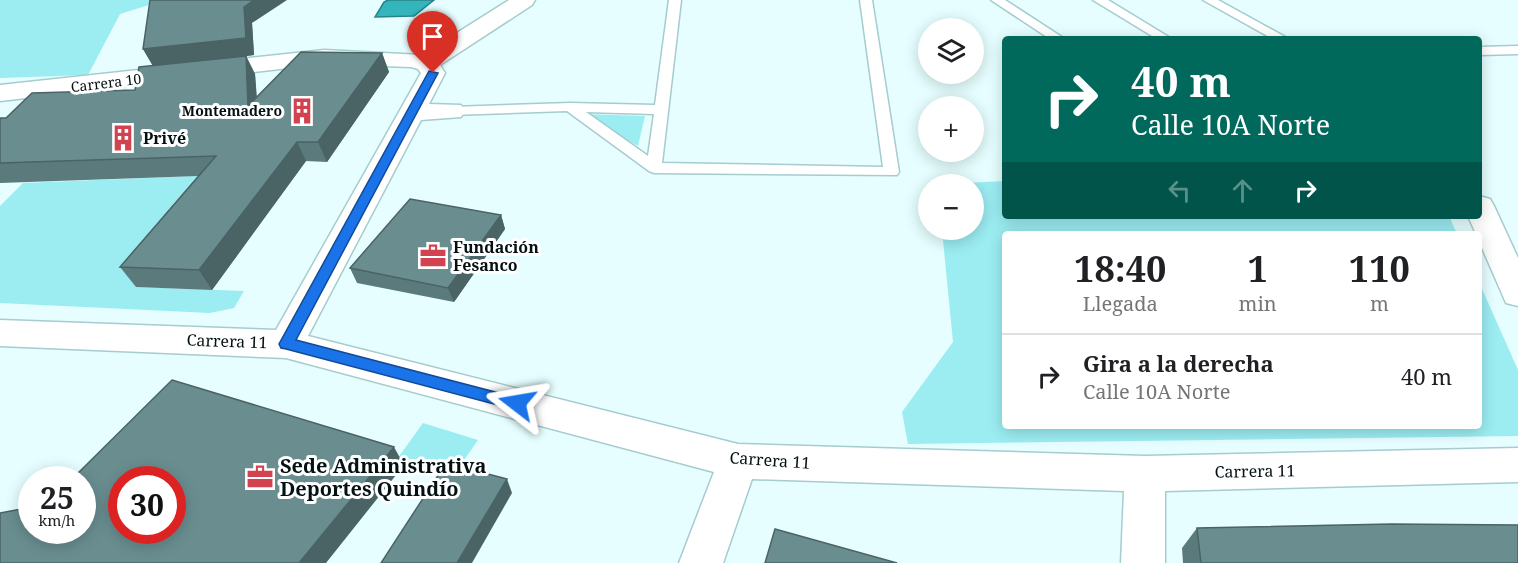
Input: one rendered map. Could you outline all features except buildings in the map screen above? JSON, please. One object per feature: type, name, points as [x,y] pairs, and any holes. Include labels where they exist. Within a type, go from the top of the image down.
[{"type":"street","points":[[286,344],[433,73],[426,63],[524,0]]},
{"type":"street","name":"Carrera 10","points":[[0,93],[324,57],[411,60],[426,63]]},
{"type":"street","points":[[411,112],[452,111]]},
{"type":"street","points":[[1482,213],[1518,294]]},
{"type":"street","name":"Carrera 11","points":[[0,333],[286,344],[738,461],[1145,474],[1518,465]]},
{"type":"street","points":[[701,563],[738,461]]},
{"type":"street","points":[[1143,563],[1145,474]]},
{"type":"lane","points":[[654,168],[675,0]]},
{"type":"lane","points":[[570,107],[654,168],[891,172],[866,0]]},
{"type":"lane","points":[[997,0],[1054,36]]},
{"type":"lane","points":[[1099,0],[1161,36]]},
{"type":"lane","points":[[1209,0],[1277,36]]},
{"type":"lane","points":[[1482,51],[1518,50]]},
{"type":"lane","points":[[452,111],[570,107],[662,110]]},
{"type":"shaded area","points":[[0,0],[165,0],[120,14],[88,75],[0,78]]},
{"type":"shaded area","points":[[388,0],[434,0],[414,16],[375,17],[384,2]]},
{"type":"shaded area","points":[[582,114],[645,116],[638,146]]},
{"type":"shaded area","points":[[244,174],[136,287],[244,291],[234,308],[210,313],[0,303],[0,206],[23,183]]},
{"type":"shaded area","points":[[1002,181],[1002,219],[1450,219],[1456,231],[1002,231],[1002,429],[1482,429],[1482,289],[1518,370],[1518,436],[908,444],[902,412],[953,342],[943,240],[984,240],[984,182]]},
{"type":"shaded area","points":[[423,423],[478,440],[453,476],[395,462]]},
{"type":"place","name":"Montemadero","points":[[302,111]]},
{"type":"place","name":"Privé","points":[[123,138]]},
{"type":"place","name":"Fundación Fesanco","points":[[433,256]]},
{"type":"place","name":"Sede Administrativa Deportes Quindío","points":[[260,477]]},
{"type":"route","points":[[433,73],[286,344],[517,403]]}]
